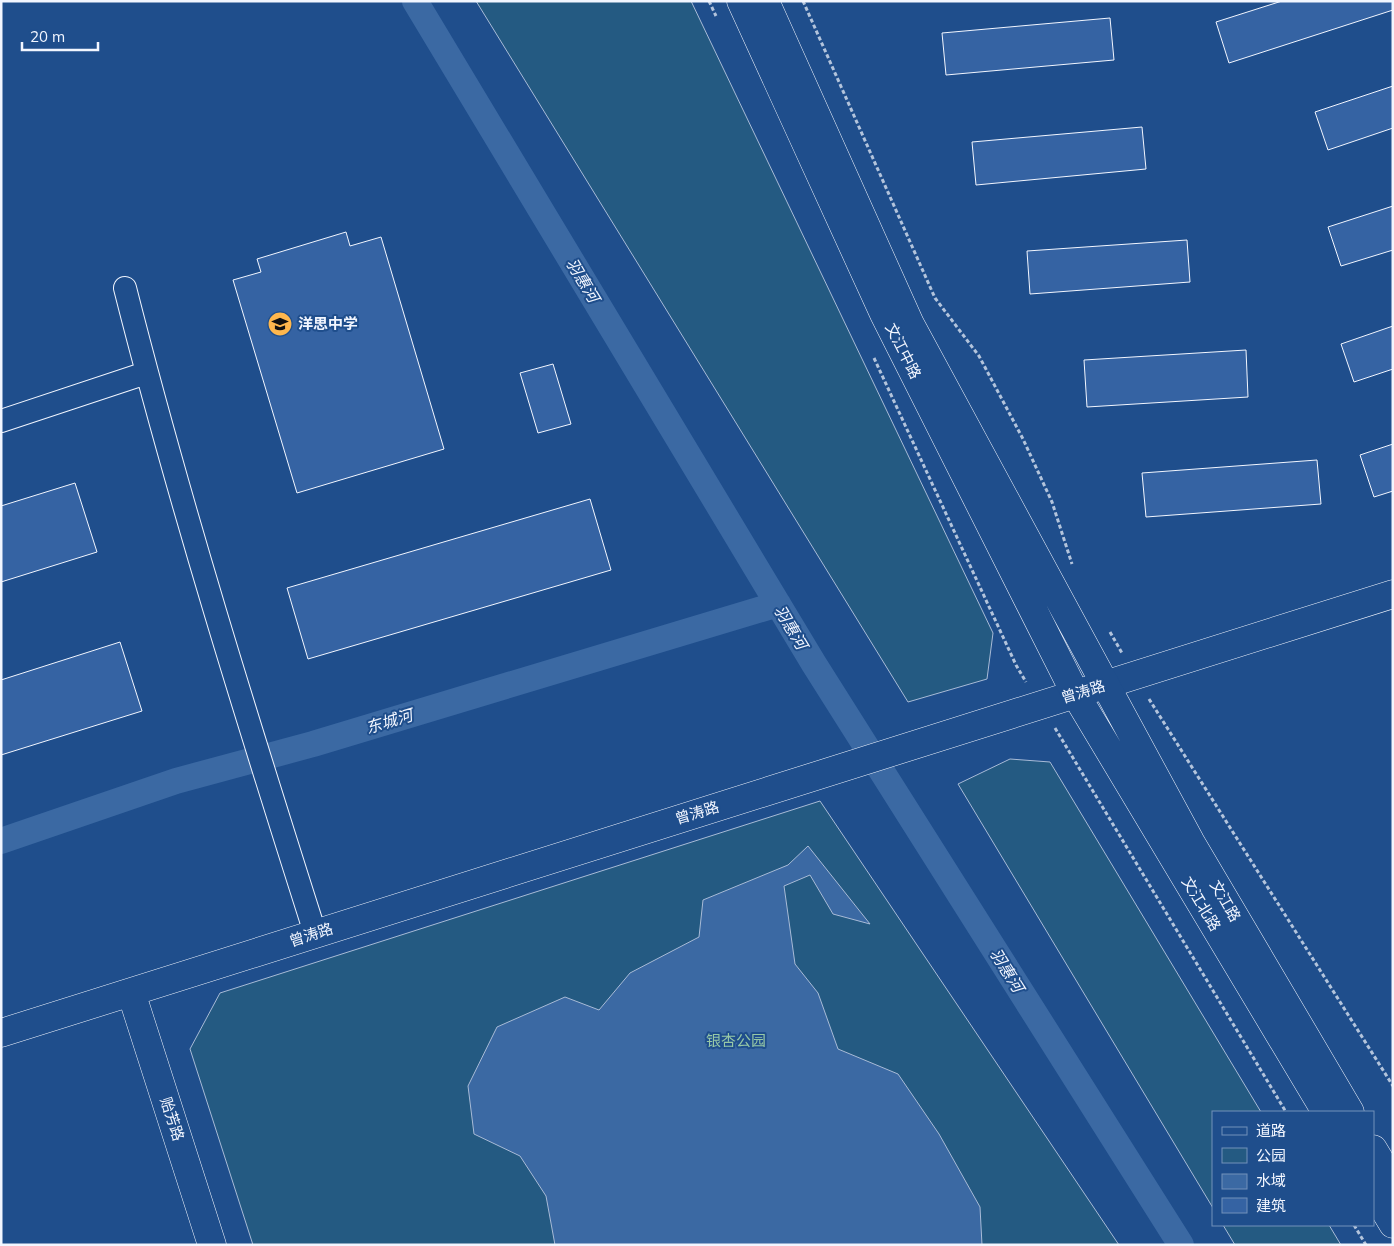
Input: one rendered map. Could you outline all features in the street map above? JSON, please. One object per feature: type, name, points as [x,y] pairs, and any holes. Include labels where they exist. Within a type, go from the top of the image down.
[{"type":"main road","name":"文江中路","points":[[741,1],[884,314],[1076,695]]},
{"type":"main road","name":"文江中路","points":[[765,1],[910,324],[1106,685]]},
{"type":"main road","name":"曾涛路","points":[[1,1033],[1393,594]]},
{"type":"main road","name":"文江路","points":[[1106,685],[1190,841],[1349,1111]]},
{"type":"main road","name":"文江北路","points":[[1076,695],[1325,1111]]},
{"type":"main road","name":"贻芳路","points":[[131,992],[212,1245]]},
{"type":"main road","points":[[1374,1151],[1393,1182]]},
{"type":"main road","points":[[1374,1193],[1393,1224]]},
{"type":"street","points":[[125,288],[146,373],[221,631],[315,933]]},
{"type":"street","points":[[1,421],[146,373]]},
{"type":"path","points":[[804,1],[935,298],[979,356],[1023,439],[1052,502],[1075,572]]},
{"type":"path","points":[[1107,628],[1196,775],[1393,1086]]},
{"type":"path","points":[[1355,1226],[1366,1245]]},
{"type":"green space","points":[[476,1],[691,1],[993,633],[987,679],[908,702]]},
{"type":"green space","points":[[1010,759],[1050,762],[1260,1111],[1212,1111],[1212,1206],[958,784]]},
{"type":"green space","name":"银杏公园","points":[[820,801],[1119,1245],[253,1245],[190,1049],[220,993]]},
{"type":"green space","points":[[1224,1226],[1330,1226],[1341,1245],[1235,1245]]},
{"type":"water","points":[[808,846],[870,924],[833,914],[810,875],[784,886],[795,964],[818,993],[838,1049],[898,1074],[939,1134],[980,1207],[982,1245],[555,1245],[546,1196],[520,1156],[474,1134],[468,1086],[497,1027],[565,997],[599,1010],[630,973],[699,937],[703,900],[788,865]]},
{"type":"building","points":[[1282,1],[1393,1],[1393,10],[1229,63],[1216,22]]},
{"type":"building","points":[[1110,18],[1114,60],[946,75],[942,33]]},
{"type":"building","points":[[1393,86],[1393,128],[1328,150],[1315,112]]},
{"type":"building","points":[[1142,127],[1146,169],[976,185],[972,142]]},
{"type":"building","points":[[1393,206],[1393,250],[1341,266],[1328,227]]},
{"type":"building","points":[[346,232],[350,246],[381,237],[444,449],[297,493],[233,280],[261,272],[257,259]]},
{"type":"building","points":[[1187,240],[1190,282],[1030,294],[1027,251]]},
{"type":"building","points":[[1393,326],[1393,369],[1354,382],[1341,344]]},
{"type":"building","points":[[1246,350],[1248,397],[1087,407],[1084,360]]},
{"type":"building","points":[[553,364],[571,424],[538,433],[520,373]]},
{"type":"building","points":[[1393,444],[1393,491],[1374,497],[1360,455]]},
{"type":"building","points":[[1317,460],[1321,504],[1146,517],[1142,473]]},
{"type":"building","points":[[75,483],[97,552],[1,582],[1,506]]},
{"type":"building","points":[[590,499],[611,570],[308,659],[287,588]]},
{"type":"building","points":[[120,642],[142,711],[1,755],[1,680]]},
{"type":"waterway","name":"羽惠河","points":[[415,1],[814,664],[1181,1245]]},
{"type":"waterway","name":"东城河","points":[[1,841],[176,781],[313,744],[778,604]]},
{"type":"place","name":"洋思中学","points":[[280,324]]}]
